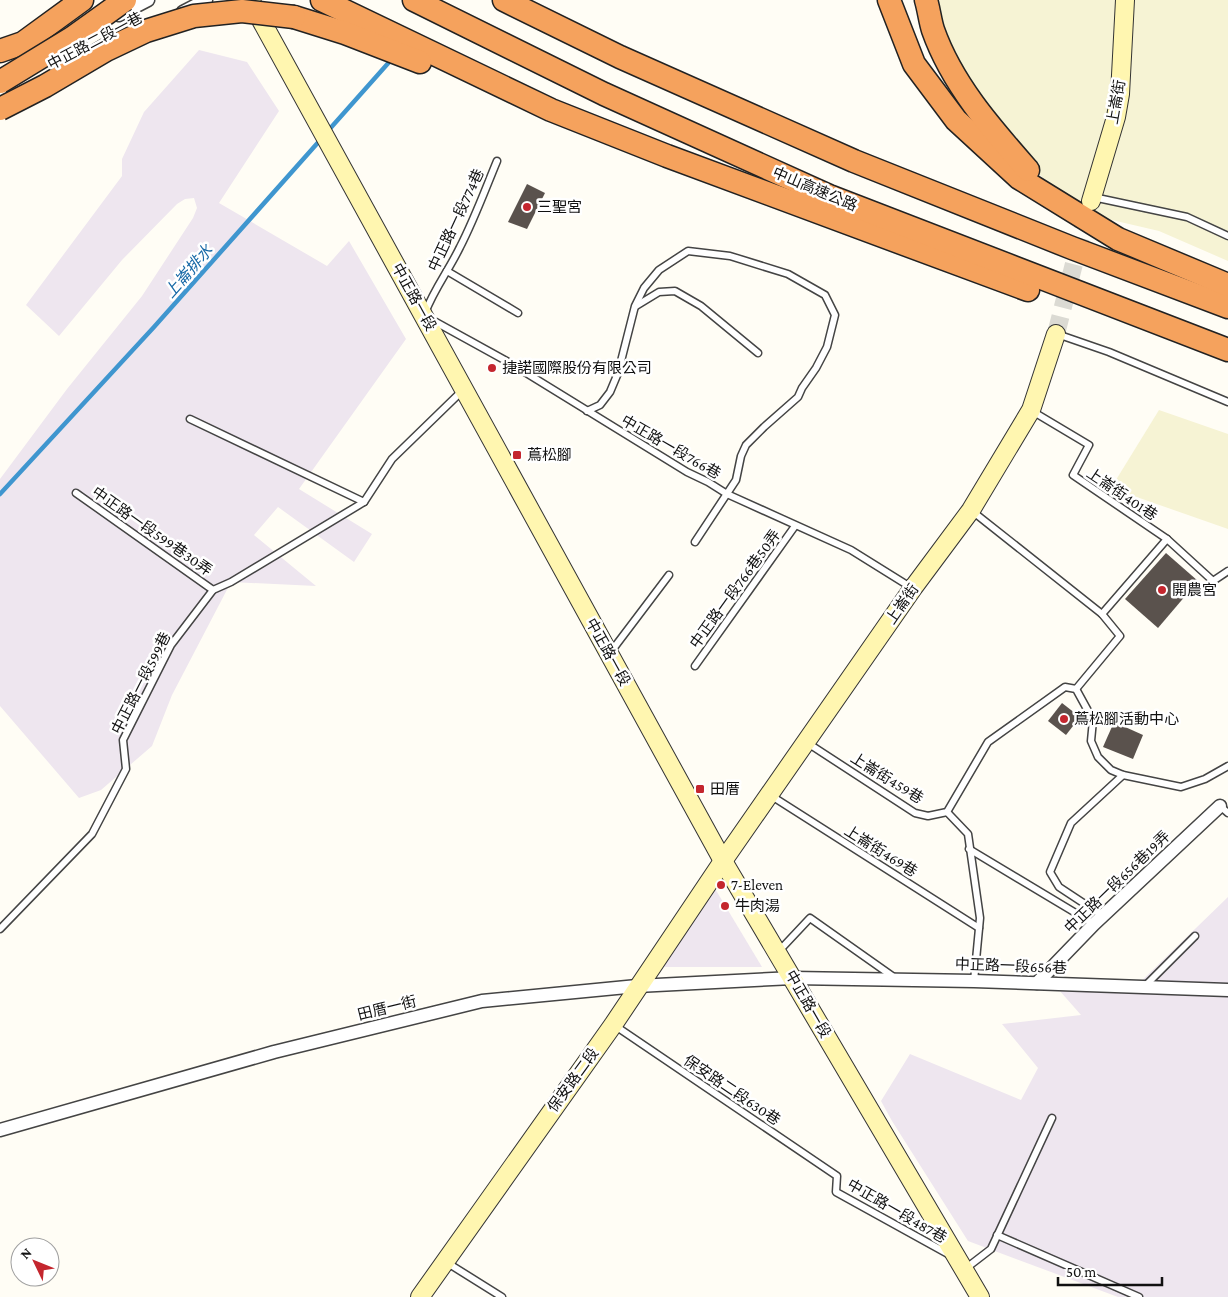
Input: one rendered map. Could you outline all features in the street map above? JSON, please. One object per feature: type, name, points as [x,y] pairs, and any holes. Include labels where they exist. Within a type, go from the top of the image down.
[{"type":"highway","points":[[0,51],[23,42],[82,0]]},
{"type":"highway","points":[[0,82],[72,38],[125,0]]},
{"type":"highway","points":[[322,0],[551,110],[667,156],[1095,314],[1129,313]]},
{"type":"highway","name":"中山高速公路","points":[[414,0],[604,94],[829,196],[1228,350]]},
{"type":"highway","points":[[504,0],[620,57],[854,162],[1228,307]]},
{"type":"highway","points":[[889,0],[914,64],[956,120],[1019,178],[1118,239],[1228,285]]},
{"type":"highway","points":[[926,0],[933,30],[947,62],[972,103],[1028,170],[1118,239]]},
{"type":"highway","points":[[0,110],[106,50],[146,31],[194,16],[242,11],[294,17],[345,33],[540,111],[551,110]]},
{"type":"main road","name":"中正路一段","points":[[250,0],[723,861],[980,1297]]},
{"type":"main road","name":"上崙街","points":[[1091,199],[1116,117],[1120,94],[1125,0]]},
{"type":"main road","name":"上崙街","points":[[723,861],[913,588],[971,510],[1031,410],[1056,334]]},
{"type":"main road","name":"保安路二段","points":[[420,1297],[613,1025],[637,986],[723,861]]},
{"type":"street","name":"中正路二段一巷","points":[[0,74],[148,0]]},
{"type":"street","name":"中正路二段一巷","points":[[0,110],[206,0]]},
{"type":"street","name":"中正路一段656巷19弄","points":[[1037,983],[1098,920],[1224,809]]},
{"type":"street","name":"田厝一街","points":[[0,1130],[274,1052],[482,1001],[637,986],[793,978]]},
{"type":"street","name":"中正路一段656巷","points":[[793,978],[974,981],[1228,990]]},
{"type":"lane","name":"中正路一段774巷","points":[[424,316],[432,295],[447,271],[470,225],[497,161]]},
{"type":"lane","points":[[1091,199],[1187,217],[1228,236]]},
{"type":"lane","points":[[587,411],[600,405],[610,392],[618,373],[635,306],[644,288],[659,270],[688,250],[730,256],[788,274],[825,295],[835,315],[827,347],[816,368],[798,397],[746,445],[741,456],[736,480],[694,542]]},
{"type":"lane","points":[[447,271],[518,313]]},
{"type":"lane","points":[[635,306],[659,292],[675,291],[701,306],[758,353]]},
{"type":"lane","name":"中正路一段766巷","points":[[424,316],[510,363],[687,472],[728,494],[850,550],[913,588]]},
{"type":"lane","points":[[1056,334],[1109,352],[1228,402]]},
{"type":"lane","name":"中正路一段599巷","points":[[0,929],[92,834],[126,769],[123,740],[171,645],[214,590],[231,582],[364,502],[392,459],[464,389]]},
{"type":"lane","name":"上崙街401巷","points":[[1031,410],[1088,445],[1073,475],[1167,539],[1213,581],[1228,571]]},
{"type":"lane","points":[[190,419],[364,502]]},
{"type":"lane","name":"中正路一段599巷30弄","points":[[76,493],[214,590]]},
{"type":"lane","points":[[971,510],[1102,614],[1120,636],[1076,689]]},
{"type":"lane","name":"中正路一段766巷50弄","points":[[695,666],[795,526]]},
{"type":"lane","name":"上崙街401巷","points":[[1102,614],[1167,539]]},
{"type":"lane","points":[[609,654],[669,574]]},
{"type":"lane","points":[[974,981],[980,918],[968,834],[947,812],[988,742],[1065,686],[1076,689],[1093,720],[1091,741],[1098,757],[1111,770],[1123,775],[1181,787],[1205,779],[1228,766]]},
{"type":"lane","name":"上崙街459巷","points":[[805,742],[915,813],[928,816],[947,812]]},
{"type":"lane","points":[[1098,920],[1059,887],[1050,872],[1071,822],[1123,775]]},
{"type":"lane","name":"上崙街469巷","points":[[768,795],[979,928]]},
{"type":"lane","points":[[969,849],[1098,920]]},
{"type":"lane","points":[[778,952],[810,918],[897,979]]},
{"type":"lane","points":[[1144,987],[1195,936]]},
{"type":"lane","name":"保安路二段630巷","points":[[613,1025],[837,1176]]},
{"type":"lane","points":[[961,1265],[991,1249],[1052,1118]]},
{"type":"lane","name":"中正路一段487巷","points":[[837,1176],[836,1192],[961,1265]]},
{"type":"lane","points":[[997,1235],[1139,1297]]},
{"type":"lane","points":[[444,1261],[502,1297]]},
{"type":"shaded area","points":[[937,0],[1228,0],[1228,261],[1159,231],[1082,213],[991,131],[947,63]]},
{"type":"shaded area","points":[[199,50],[247,62],[279,111],[219,203],[327,266],[349,241],[406,339],[299,489],[372,534],[354,562],[278,507],[254,535],[316,586],[231,582],[172,695],[152,746],[101,790],[79,798],[0,706],[0,479],[67,389],[142,296],[193,218],[197,208],[194,198],[185,199],[177,204],[122,260],[59,336],[26,305],[122,176],[122,159],[144,112]]},
{"type":"shaded area","points":[[1159,410],[1228,434],[1228,529],[1111,488]]},
{"type":"shaded area","points":[[714,887],[762,967],[657,967]]},
{"type":"shaded area","points":[[1228,897],[1228,1297],[1118,1297],[968,1241],[881,1101],[910,1054],[1021,1100],[1038,1068],[1002,1024],[1081,1015],[1059,990],[1131,991]]},
{"type":"building","name":"三聖宮","points":[[527,184],[545,193],[527,229],[508,222]]},
{"type":"building","name":"開農宮","points":[[1166,553],[1198,581],[1158,628],[1125,599]]},
{"type":"building","name":"蔦松腳活動中心","points":[[1062,703],[1080,717],[1066,735],[1048,721]]},
{"type":"building","points":[[1114,722],[1143,735],[1133,759],[1103,747]]},
{"type":"waterway","name":"上崙排水","points":[[327,132],[391,60]]},
{"type":"waterway","name":"上崙排水","points":[[0,494],[154,327],[322,138]]},
{"type":"tunnel","points":[[1056,334],[1088,209]]},
{"type":"place","name":"三聖宮","points":[[527,207]]},
{"type":"place","name":"捷諾國際股份有限公司","points":[[492,368]]},
{"type":"place","name":"蔦松腳","points":[[517,455]]},
{"type":"place","name":"開農宮","points":[[1162,590]]},
{"type":"place","name":"蔦松腳活動中心","points":[[1064,719]]},
{"type":"place","name":"田厝","points":[[700,789]]},
{"type":"place","name":"7-Eleven","points":[[721,885]]},
{"type":"place","name":"牛肉湯","points":[[725,906]]}]
